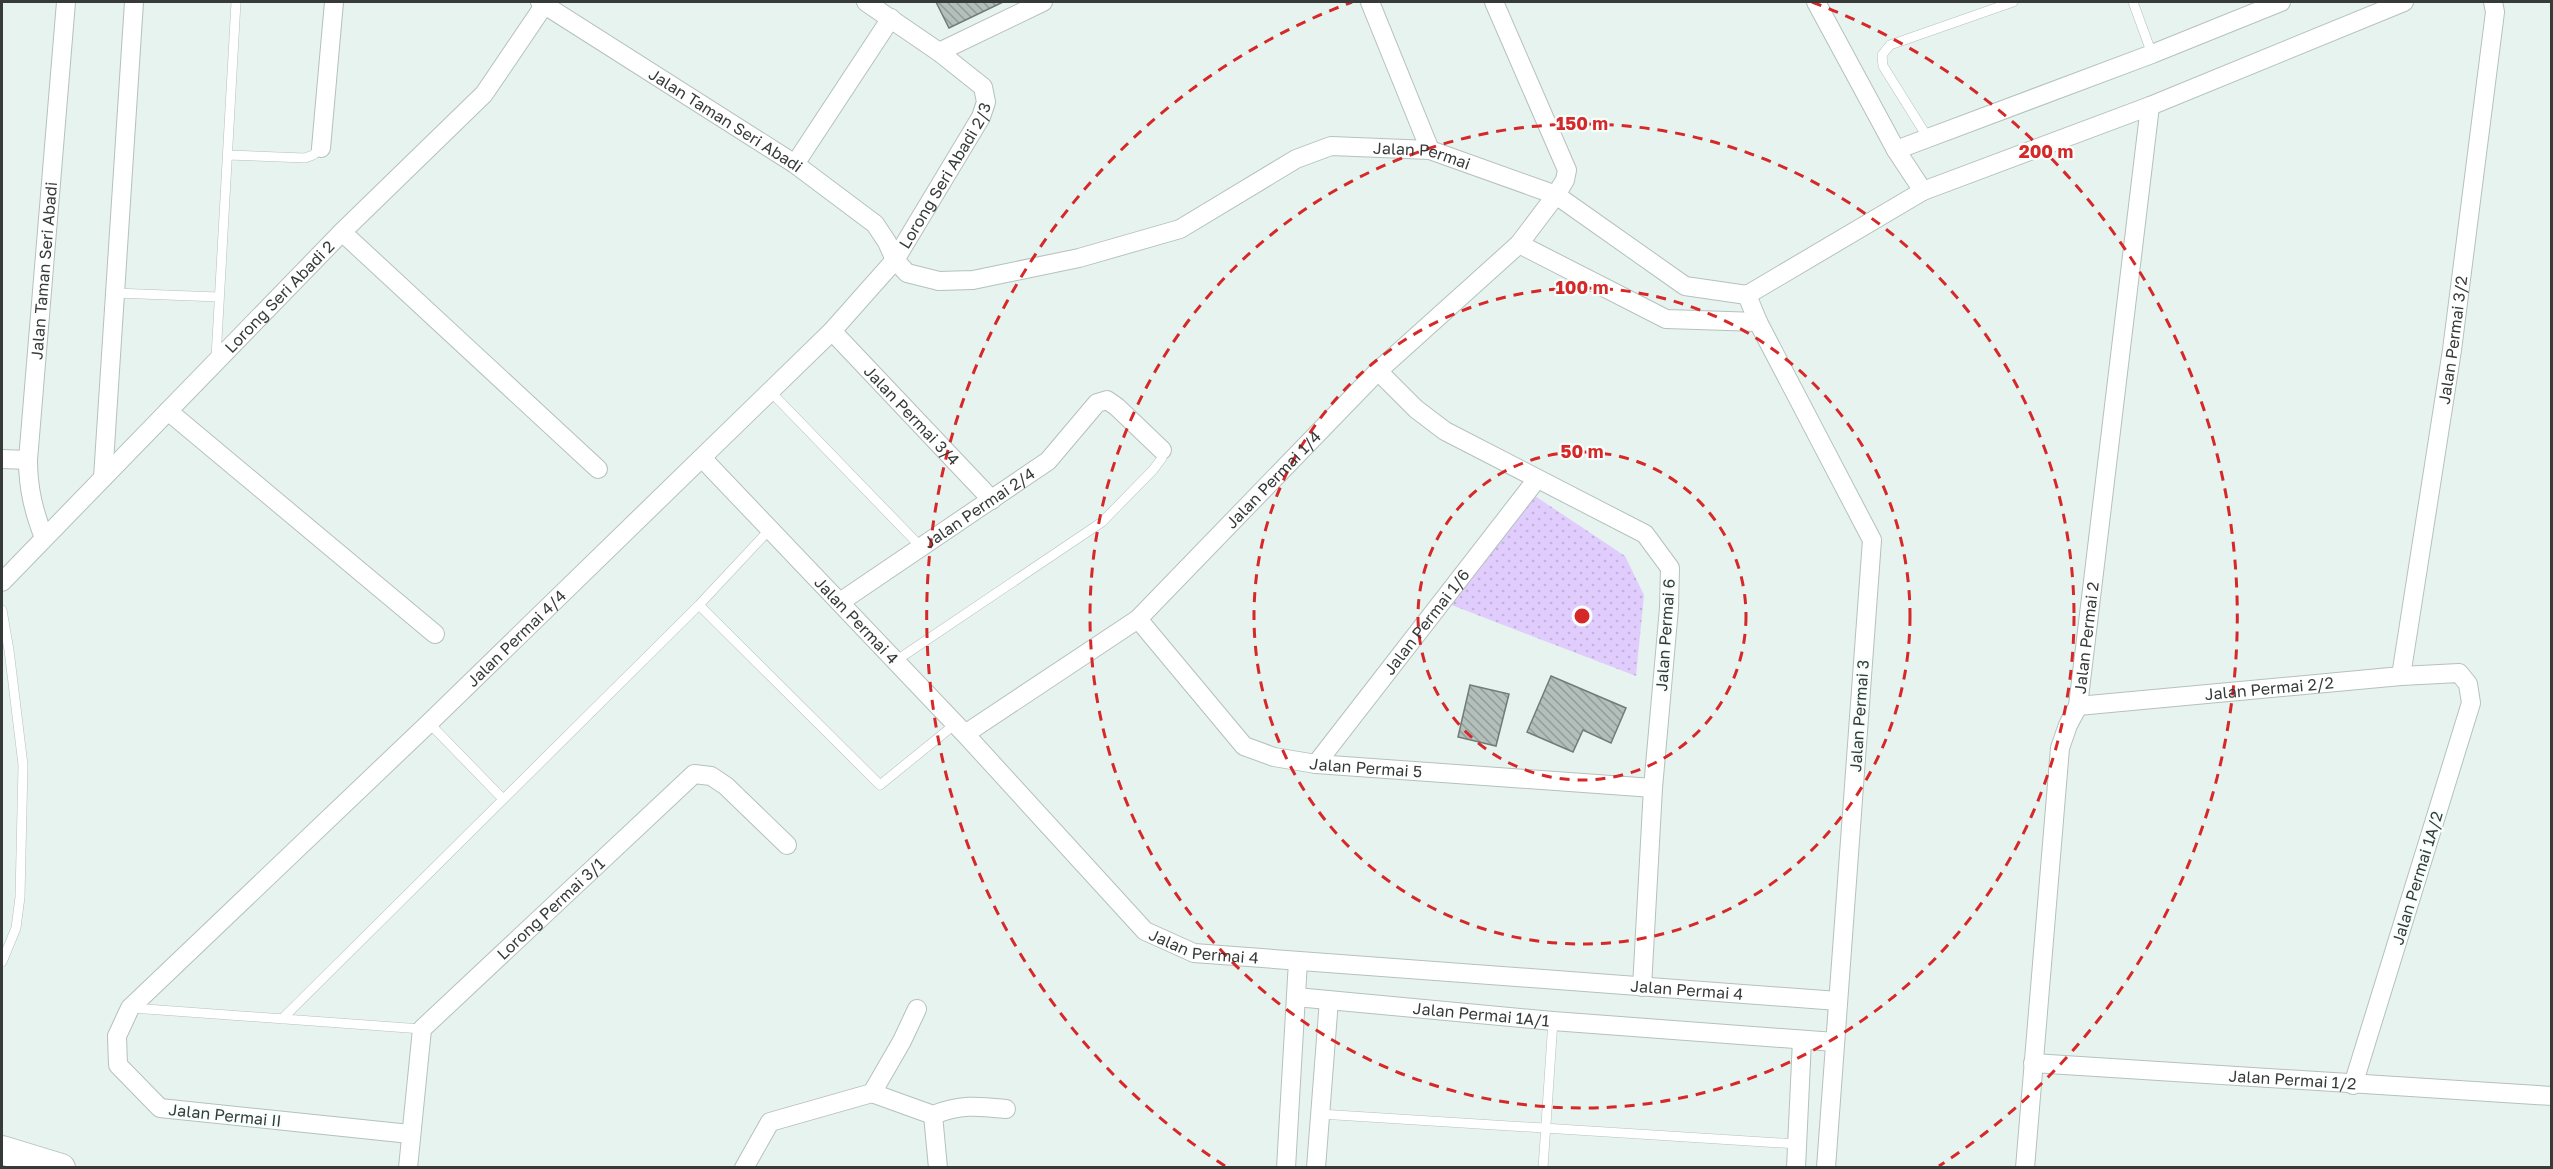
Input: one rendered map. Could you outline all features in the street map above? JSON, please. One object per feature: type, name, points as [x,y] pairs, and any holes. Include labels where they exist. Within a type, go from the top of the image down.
[{"type":"main road","points":[[2,1150],[61,1167]]},
{"type":"street","name":"Jalan Taman Seri Abadi","points":[[44,538],[33,508],[28,480],[28,460],[66,2]]},
{"type":"street","points":[[103,478],[134,2]]},
{"type":"street","points":[[321,148],[333,2]]},
{"type":"street","name":"Lorong Seri Abadi 2/3","points":[[866,2],[939,52],[983,87],[986,102],[981,117],[895,260]]},
{"type":"street","points":[[939,52],[1043,2]]},
{"type":"street","points":[[1370,2],[1430,150]]},
{"type":"street","name":"Jalan Permai 1/4","points":[[959,730],[1138,619],[1378,371],[1519,244],[1556,195],[1565,180],[1567,170],[1494,2]]},
{"type":"street","points":[[1816,2],[1896,150],[1923,191]]},
{"type":"street","points":[[1896,150],[2152,54],[2281,2]]},
{"type":"street","points":[[1747,295],[1923,191],[2150,106],[2404,2]]},
{"type":"street","name":"Jalan Permai 3/2","points":[[2401,676],[2452,350],[2495,12],[2493,2]]},
{"type":"street","name":"Jalan Taman Seri Abadi","points":[[542,3],[795,164],[875,224],[895,260]]},
{"type":"street","name":"Lorong Seri Abadi 2","points":[[2,582],[342,232],[484,94],[542,3]]},
{"type":"street","points":[[795,164],[891,18]]},
{"type":"street","name":"Jalan Permai 2","points":[[2025,1167],[2060,748],[2078,706],[2150,106]]},
{"type":"street","name":"Jalan Permai","points":[[895,260],[907,273],[939,281],[973,280],[1079,258],[1180,229],[1296,159],[1331,146],[1430,150],[1556,195],[1685,286],[1747,295]]},
{"type":"street","points":[[342,232],[598,469]]},
{"type":"street","points":[[1519,244],[1666,319],[1758,322]]},
{"type":"street","name":"Jalan Permai 4/4","points":[[130,1008],[429,723],[832,331],[895,260]]},
{"type":"street","name":"Jalan Permai 3","points":[[1747,295],[1758,322],[1872,540],[1826,1167]]},
{"type":"street","name":"Jalan Permai 3/4","points":[[832,331],[992,500]]},
{"type":"street","name":"Jalan Permai 6","points":[[1378,371],[1416,410],[1445,431],[1645,534],[1670,568],[1669,608],[1653,788],[1642,987]]},
{"type":"street","name":"Jalan Permai 2/4","points":[[840,602],[1048,461],[1097,403],[1107,400],[1117,406],[1162,450]]},
{"type":"street","points":[[168,411],[435,634]]},
{"type":"street","name":"Jalan Permai 4","points":[[702,458],[771,528],[1146,931],[1194,953],[1838,1001]]},
{"type":"street","points":[[2,459],[28,460]]},
{"type":"street","name":"Jalan Permai 1/6","points":[[1316,764],[1537,479]]},
{"type":"street","name":"Jalan Permai 5","points":[[1138,619],[1245,746],[1274,758],[1316,764],[1653,788]]},
{"type":"street","name":"Jalan Permai 2/2","points":[[2078,706],[2401,676],[2459,673]]},
{"type":"street","name":"Jalan Permai 1A/2","points":[[2353,1085],[2470,703],[2468,684],[2459,673]]},
{"type":"street","name":"Lorong Permai 3/1","points":[[422,1029],[694,774],[711,776],[726,786],[787,845]]},
{"type":"street","points":[[1286,1167],[1298,961]]},
{"type":"street","name":"Jalan Permai 1A/1","points":[[1296,997],[1553,1021],[1835,1042]]},
{"type":"street","points":[[1316,1167],[1329,1000]]},
{"type":"street","name":"Jalan Permai II","points":[[130,1008],[117,1036],[118,1065],[160,1108],[410,1134]]},
{"type":"street","points":[[872,1093],[902,1041],[917,1009]]},
{"type":"street","points":[[408,1167],[422,1029]]},
{"type":"street","points":[[1796,1167],[1802,1040]]},
{"type":"street","name":"Jalan Permai 1/2","points":[[2033,1063],[2552,1096]]},
{"type":"street","points":[[744,1167],[770,1122],[872,1093],[933,1115],[950,1108],[969,1105],[1006,1109]]},
{"type":"street","points":[[933,1115],[938,1167]]},
{"type":"lane","points":[[216,362],[236,2]]},
{"type":"lane","points":[[1928,138],[1883,66],[1882,55],[1890,45],[2013,2]]},
{"type":"lane","points":[[2133,2],[2152,54]]},
{"type":"lane","points":[[228,156],[305,158],[321,148]]},
{"type":"lane","points":[[115,293],[218,297]]},
{"type":"lane","points":[[770,390],[921,546]]},
{"type":"lane","points":[[894,662],[1102,522],[1153,470],[1162,458],[1162,450]]},
{"type":"lane","points":[[282,1019],[699,605],[771,528]]},
{"type":"lane","points":[[699,605],[880,785],[959,730]]},
{"type":"lane","points":[[2,610],[23,765],[20,897],[16,928],[2,962]]},
{"type":"lane","points":[[429,723],[503,799]]},
{"type":"lane","points":[[130,1008],[422,1029]]},
{"type":"lane","points":[[1544,1167],[1553,1021]]},
{"type":"lane","points":[[1320,1114],[1797,1144]]},
{"type":"shaded area","points":[[1535,496],[1625,556],[1644,595],[1636,676],[1449,604]]},
{"type":"building","points":[[936,2],[1003,2],[949,28]]},
{"type":"building","points":[[1551,676],[1626,708],[1611,743],[1583,730],[1573,752],[1527,732]]},
{"type":"building","points":[[1470,685],[1509,694],[1496,746],[1458,737]]}]
